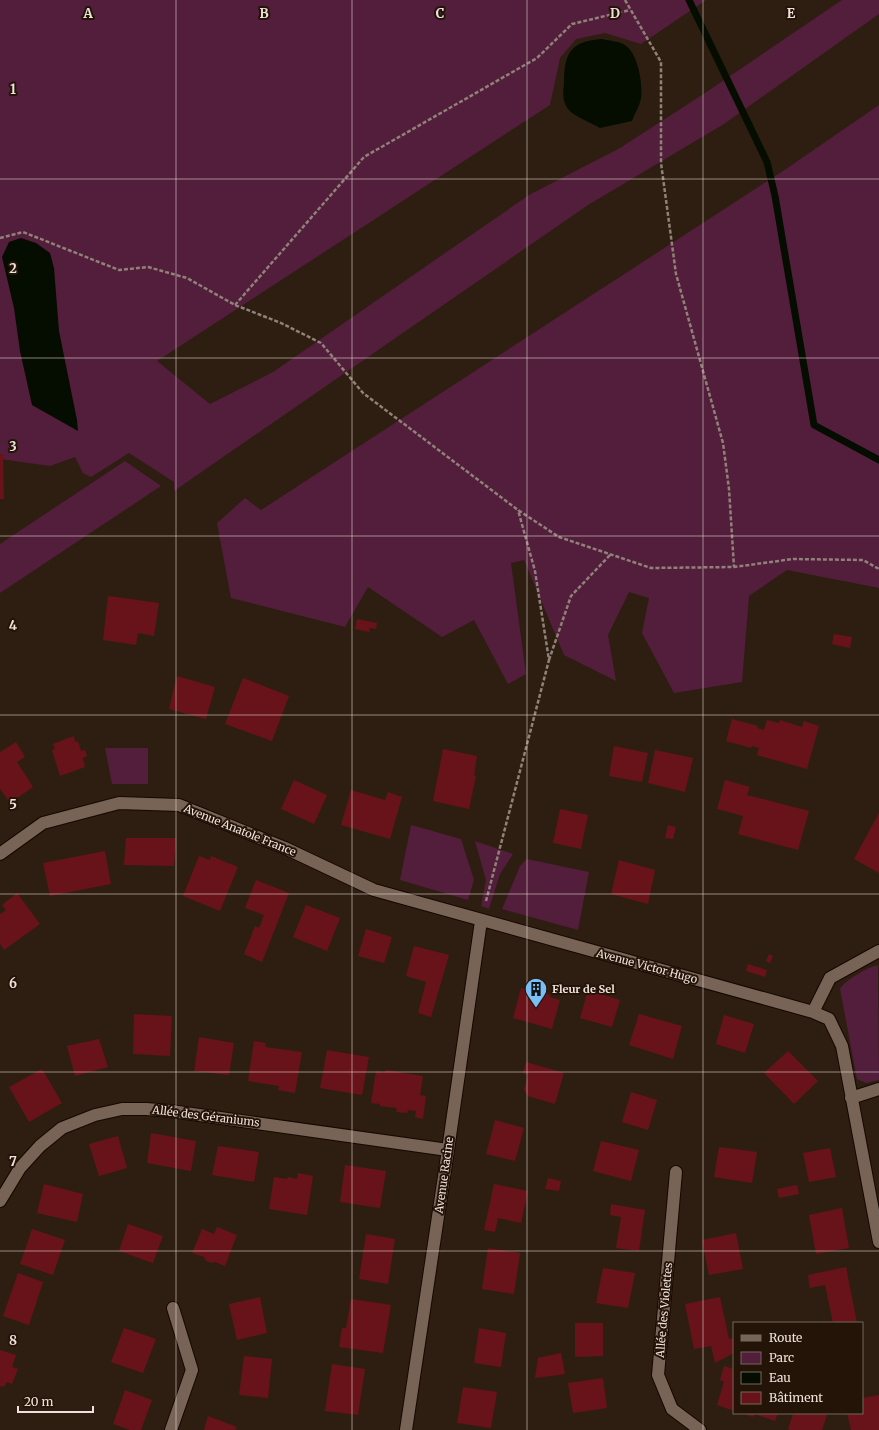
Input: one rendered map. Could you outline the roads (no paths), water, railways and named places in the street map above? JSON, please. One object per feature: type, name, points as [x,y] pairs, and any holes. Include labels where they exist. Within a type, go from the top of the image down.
[{"type":"street","name":"Avenue Anatole France","points":[[0,854],[43,823],[119,803],[179,805],[285,848],[374,890],[481,921]]},
{"type":"street","name":"Avenue Victor Hugo","points":[[481,921],[814,1012],[828,1019],[842,1046],[879,1242]]},
{"type":"street","name":"Avenue Racine","points":[[406,1430],[481,921]]},
{"type":"street","points":[[814,1012],[830,978],[879,951]]},
{"type":"street","points":[[851,1098],[879,1089]]},
{"type":"street","name":"Allée des Géraniums","points":[[0,1200],[20,1168],[40,1146],[62,1128],[95,1114],[122,1109],[171,1111],[448,1150]]},
{"type":"street","name":"Allée des Violettes","points":[[676,1172],[658,1375],[672,1409],[700,1430]]},
{"type":"street","points":[[171,1430],[192,1370],[173,1308]]},
{"type":"water","points":[[602,39],[621,43],[630,50],[634,56],[639,70],[641,98],[632,121],[600,128],[570,112],[565,103],[563,94],[564,73],[571,50],[583,42]]},
{"type":"water","points":[[21,238],[36,243],[50,253],[54,268],[59,331],[78,431],[32,405],[20,351],[14,308],[2,257],[9,242]]},
{"type":"waterway","points":[[689,0],[767,162],[775,196],[814,425],[879,460]]},
{"type":"place","name":"Fleur de Sel","points":[[536,1008]]}]
